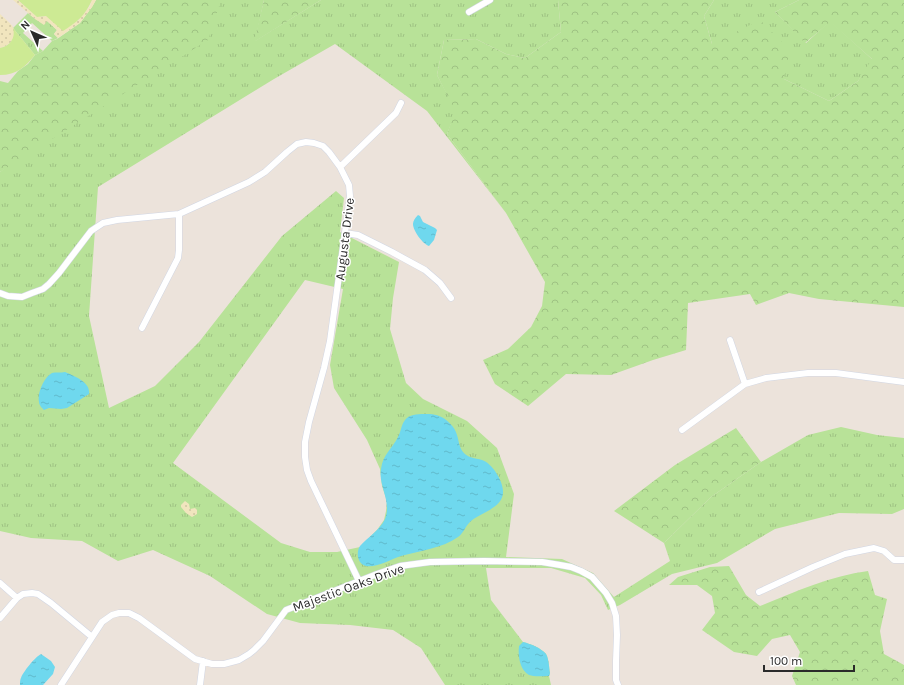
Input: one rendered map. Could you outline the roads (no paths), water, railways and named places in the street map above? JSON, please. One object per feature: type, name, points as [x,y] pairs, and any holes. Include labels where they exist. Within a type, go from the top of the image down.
[{"type":"street","points":[[469,12],[490,0]]},
{"type":"street","points":[[340,167],[396,113],[401,103]]},
{"type":"street","name":"Augusta Drive","points":[[0,293],[8,296],[22,297],[43,289],[59,273],[91,231],[103,223],[117,220],[179,214],[249,182],[265,172],[297,144],[306,142],[323,146],[340,167],[349,185],[350,196],[330,341],[309,422],[305,442],[305,457],[307,470],[311,481],[358,581]]},
{"type":"street","points":[[142,328],[178,258],[179,214]]},
{"type":"street","points":[[345,233],[358,235],[425,270],[440,283],[451,298]]},
{"type":"street","points":[[730,340],[745,384]]},
{"type":"street","points":[[682,430],[745,384],[766,378],[808,373],[836,373],[904,382]]},
{"type":"street","points":[[759,592],[845,554],[874,548],[884,552],[894,560],[904,560]]},
{"type":"street","name":"Majestic Oaks Drive","points":[[61,685],[102,622],[108,617],[118,613],[128,613],[139,618],[195,659],[212,664],[224,664],[239,660],[254,650],[263,641],[286,610],[358,581],[400,566],[430,562],[484,561],[542,562],[566,566],[581,571],[592,578],[606,593],[612,603],[616,616],[616,680],[618,685]]},
{"type":"street","points":[[0,583],[17,598]]},
{"type":"street","points":[[0,618],[17,598],[23,594],[38,594],[92,637]]},
{"type":"street","points":[[200,685],[203,661]]},
{"type":"water","points":[[418,215],[423,222],[437,230],[434,240],[429,246],[424,243],[413,227],[415,218]]},
{"type":"water","points":[[65,372],[85,383],[89,390],[89,394],[67,408],[49,408],[44,410],[40,404],[39,394],[46,378],[52,373]]},
{"type":"water","points":[[416,414],[430,414],[442,417],[450,424],[456,432],[461,448],[465,454],[469,457],[486,462],[493,468],[503,487],[500,502],[490,510],[473,519],[460,536],[452,541],[438,547],[401,556],[379,565],[363,565],[358,558],[359,548],[380,527],[387,512],[386,500],[381,481],[381,469],[384,459],[396,441],[407,418]]},
{"type":"water","points":[[523,642],[536,646],[546,654],[549,664],[549,676],[531,676],[523,669],[520,662],[519,646]]},
{"type":"water","points":[[41,654],[51,661],[55,667],[53,674],[43,685],[20,685],[24,672]]}]
